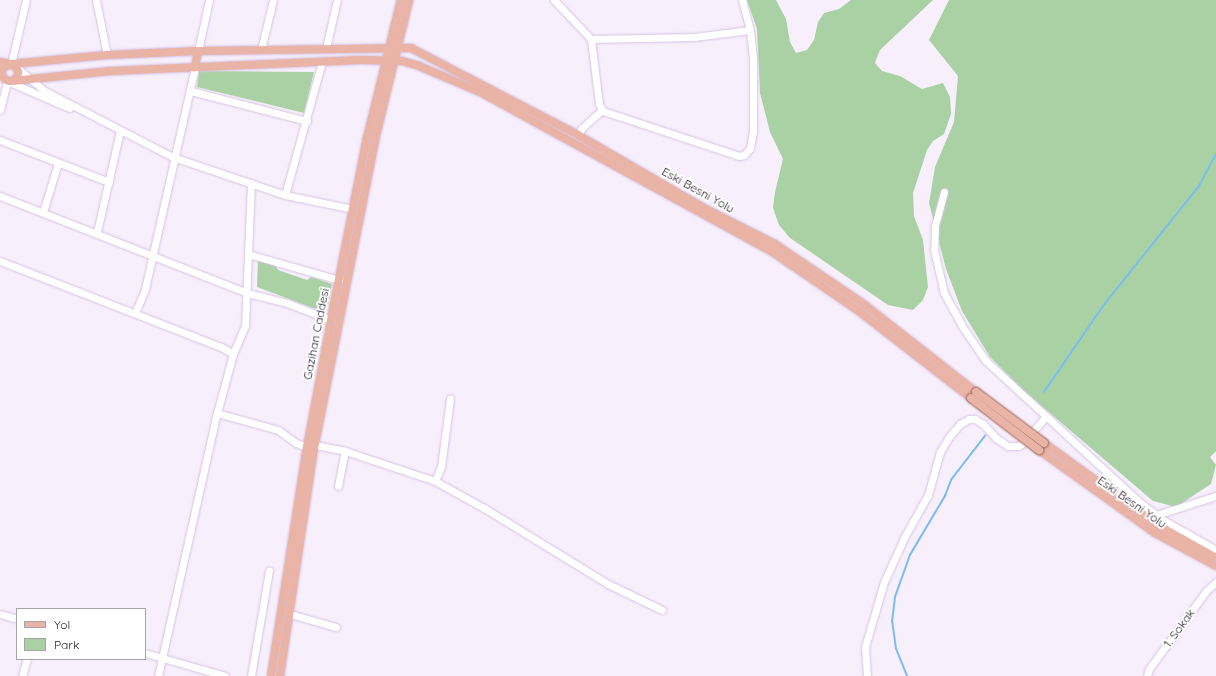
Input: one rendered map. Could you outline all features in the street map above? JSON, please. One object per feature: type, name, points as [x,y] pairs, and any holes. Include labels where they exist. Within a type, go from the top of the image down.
[{"type":"main road","name":"Gazihan Caddesi","points":[[271,676],[307,447],[331,320],[353,210],[393,46],[401,0]]},
{"type":"main road","name":"Gazihan Caddesi","points":[[393,46],[400,32],[409,0]]},
{"type":"main road","points":[[400,32],[420,51]]},
{"type":"main road","name":"Eski Besni Yolu","points":[[0,62],[14,66],[106,55],[198,51],[393,46],[420,51],[578,135],[702,207],[790,254],[880,316],[973,395]]},
{"type":"main road","points":[[195,67],[198,51]]},
{"type":"main road","name":"Eski Besni Yolu","points":[[6,80],[195,67],[322,62],[389,61],[432,70],[480,92],[771,251],[860,312],[973,395]]},
{"type":"main road","name":"Gazihan Caddesi","points":[[280,676],[315,445],[389,61]]},
{"type":"main road","points":[[6,65],[14,66],[18,74],[6,80],[2,70],[6,65]]},
{"type":"main road","points":[[973,395],[1041,447]]},
{"type":"main road","name":"Eski Besni Yolu","points":[[1041,447],[1159,526],[1216,558]]},
{"type":"main road","name":"Eski Besni Yolu","points":[[1041,447],[1160,536],[1216,566]]},
{"type":"street","points":[[26,0],[14,66],[28,79],[45,91],[84,113],[174,157],[285,195],[353,210]]},
{"type":"street","points":[[96,0],[106,55]]},
{"type":"street","points":[[198,51],[209,0]]},
{"type":"street","points":[[261,50],[273,0]]},
{"type":"street","points":[[326,48],[337,0]]},
{"type":"street","points":[[554,0],[591,39],[599,104],[602,110],[614,116],[739,156],[744,155],[750,148],[753,131],[753,59],[750,30],[742,0]]},
{"type":"street","points":[[591,39],[694,37],[750,30]]},
{"type":"street","points":[[285,195],[307,121],[322,62]]},
{"type":"street","points":[[135,313],[145,289],[174,157],[191,91],[195,67]]},
{"type":"street","points":[[0,110],[6,80],[84,113]]},
{"type":"street","points":[[191,91],[307,121]]},
{"type":"street","points":[[578,135],[582,128],[602,110]]},
{"type":"street","points":[[97,232],[120,131]]},
{"type":"street","points":[[0,140],[109,182]]},
{"type":"street","points":[[43,212],[58,163]]},
{"type":"street","points":[[158,676],[217,413],[233,354],[244,330],[247,293],[251,183]]},
{"type":"street","points":[[944,192],[935,226],[934,250],[944,293],[962,326],[986,361],[1138,501],[1156,515],[1216,550]]},
{"type":"street","points":[[0,196],[97,232],[247,293],[287,303],[331,320]]},
{"type":"street","points":[[248,254],[339,280]]},
{"type":"street","points":[[0,260],[221,347],[233,354]]},
{"type":"street","points":[[435,482],[440,467],[450,399]]},
{"type":"street","points":[[217,413],[278,430],[296,444],[307,447]]},
{"type":"street","points":[[867,676],[865,647],[884,582],[905,536],[928,495],[940,452],[949,437],[960,424],[969,419],[975,419],[983,424],[996,438],[1008,446],[1018,446],[1022,444],[1046,416]]},
{"type":"street","points":[[315,445],[345,451],[435,482],[484,508],[608,584],[662,610]]},
{"type":"street","points":[[338,486],[345,451]]},
{"type":"street","points":[[1156,515],[1216,496]]},
{"type":"street","points":[[251,676],[269,571]]},
{"type":"street","name":"1. Sokak","points":[[1147,676],[1149,669],[1206,591],[1216,582]]},
{"type":"street","points":[[0,614],[16,619]]},
{"type":"street","points":[[290,614],[336,627]]},
{"type":"street","points":[[146,653],[225,676]]},
{"type":"street","points":[[22,676],[27,660]]},
{"type":"green space","points":[[747,0],[776,0],[786,19],[790,42],[796,53],[807,50],[814,40],[818,22],[824,13],[839,9],[851,0],[933,0],[880,50],[875,63],[882,71],[900,76],[922,89],[943,83],[950,97],[951,114],[944,134],[933,141],[927,150],[913,193],[914,216],[923,240],[928,287],[923,300],[913,310],[888,305],[790,238],[779,225],[773,208],[775,192],[783,159],[770,132],[760,93],[757,29]]},
{"type":"green space","points":[[949,0],[1216,0],[1216,451],[1210,457],[1216,465],[1211,484],[1176,507],[1153,501],[1024,391],[990,357],[962,311],[946,269],[929,203],[935,167],[954,122],[958,76],[929,40]]},
{"type":"green space","points":[[199,71],[314,72],[304,113],[197,87]]},
{"type":"green space","points":[[258,259],[275,265],[278,270],[307,280],[311,277],[332,284],[328,306],[321,311],[257,287]]},
{"type":"waterway","points":[[1044,392],[1103,306],[1199,186],[1216,154]]},
{"type":"waterway","points":[[907,676],[896,649],[892,622],[895,597],[910,555],[945,496],[951,480],[985,436]]}]
